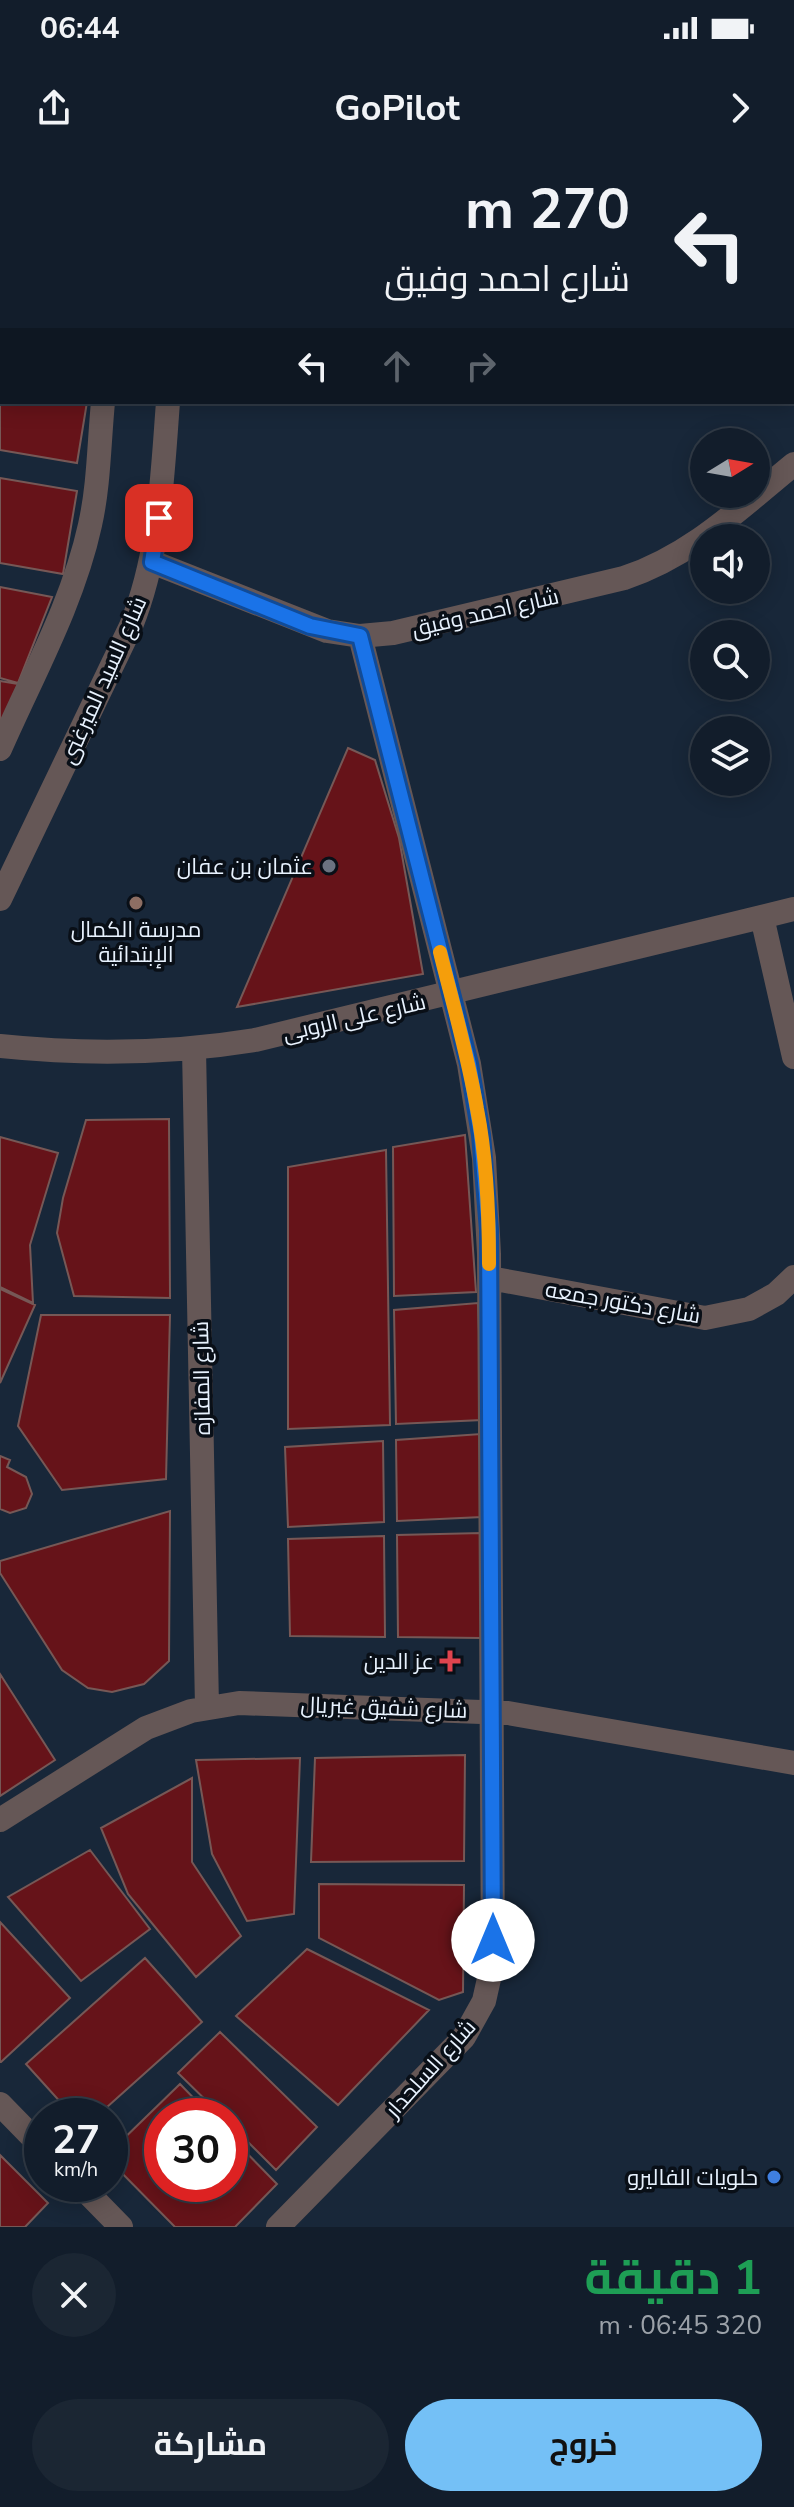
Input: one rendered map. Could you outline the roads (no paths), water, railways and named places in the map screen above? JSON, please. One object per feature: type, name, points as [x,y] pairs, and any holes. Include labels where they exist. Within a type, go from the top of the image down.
[{"type":"street","points":[[0,749],[64,604],[81,556],[93,507],[103,404]]},
{"type":"street","name":"شارع السيد الميرغنى","points":[[0,899],[131,626],[152,562],[159,518],[168,404]]},
{"type":"street","name":"شارع احمد وفيق","points":[[152,562],[310,626],[360,636],[409,630],[624,578],[649,569],[703,539],[794,464]]},
{"type":"street","name":"شارع السلحدار","points":[[278,2227],[464,2037],[484,2001],[493,1961],[487,1194],[469,1064],[360,636]]},
{"type":"street","name":"شارع على الروبى","points":[[0,1046],[97,1053],[194,1049],[255,1040],[794,909]]},
{"type":"street","points":[[762,917],[794,1057]]},
{"type":"street","name":"شارع المفازه","points":[[194,1049],[207,1707]]},
{"type":"street","name":"شارع دكتور جمعه","points":[[490,1278],[705,1318],[749,1309],[776,1294],[794,1277]]},
{"type":"street","name":"شارع شفيق غبريال","points":[[0,1820],[146,1728],[176,1715],[207,1707],[255,1703],[492,1711],[794,1763]]},
{"type":"street","points":[[0,2104],[24,2129]]},
{"type":"street","points":[[97,2202],[121,2227]]},
{"type":"place","name":"عثمان بن عفان","points":[[329,866]]},
{"type":"place","name":"مدرسة الكمال الإبتدائية","points":[[136,903]]},
{"type":"place","name":"عز الدين","points":[[450,1661]]},
{"type":"place","name":"حلويات الفاليرو","points":[[774,2177]]}]
